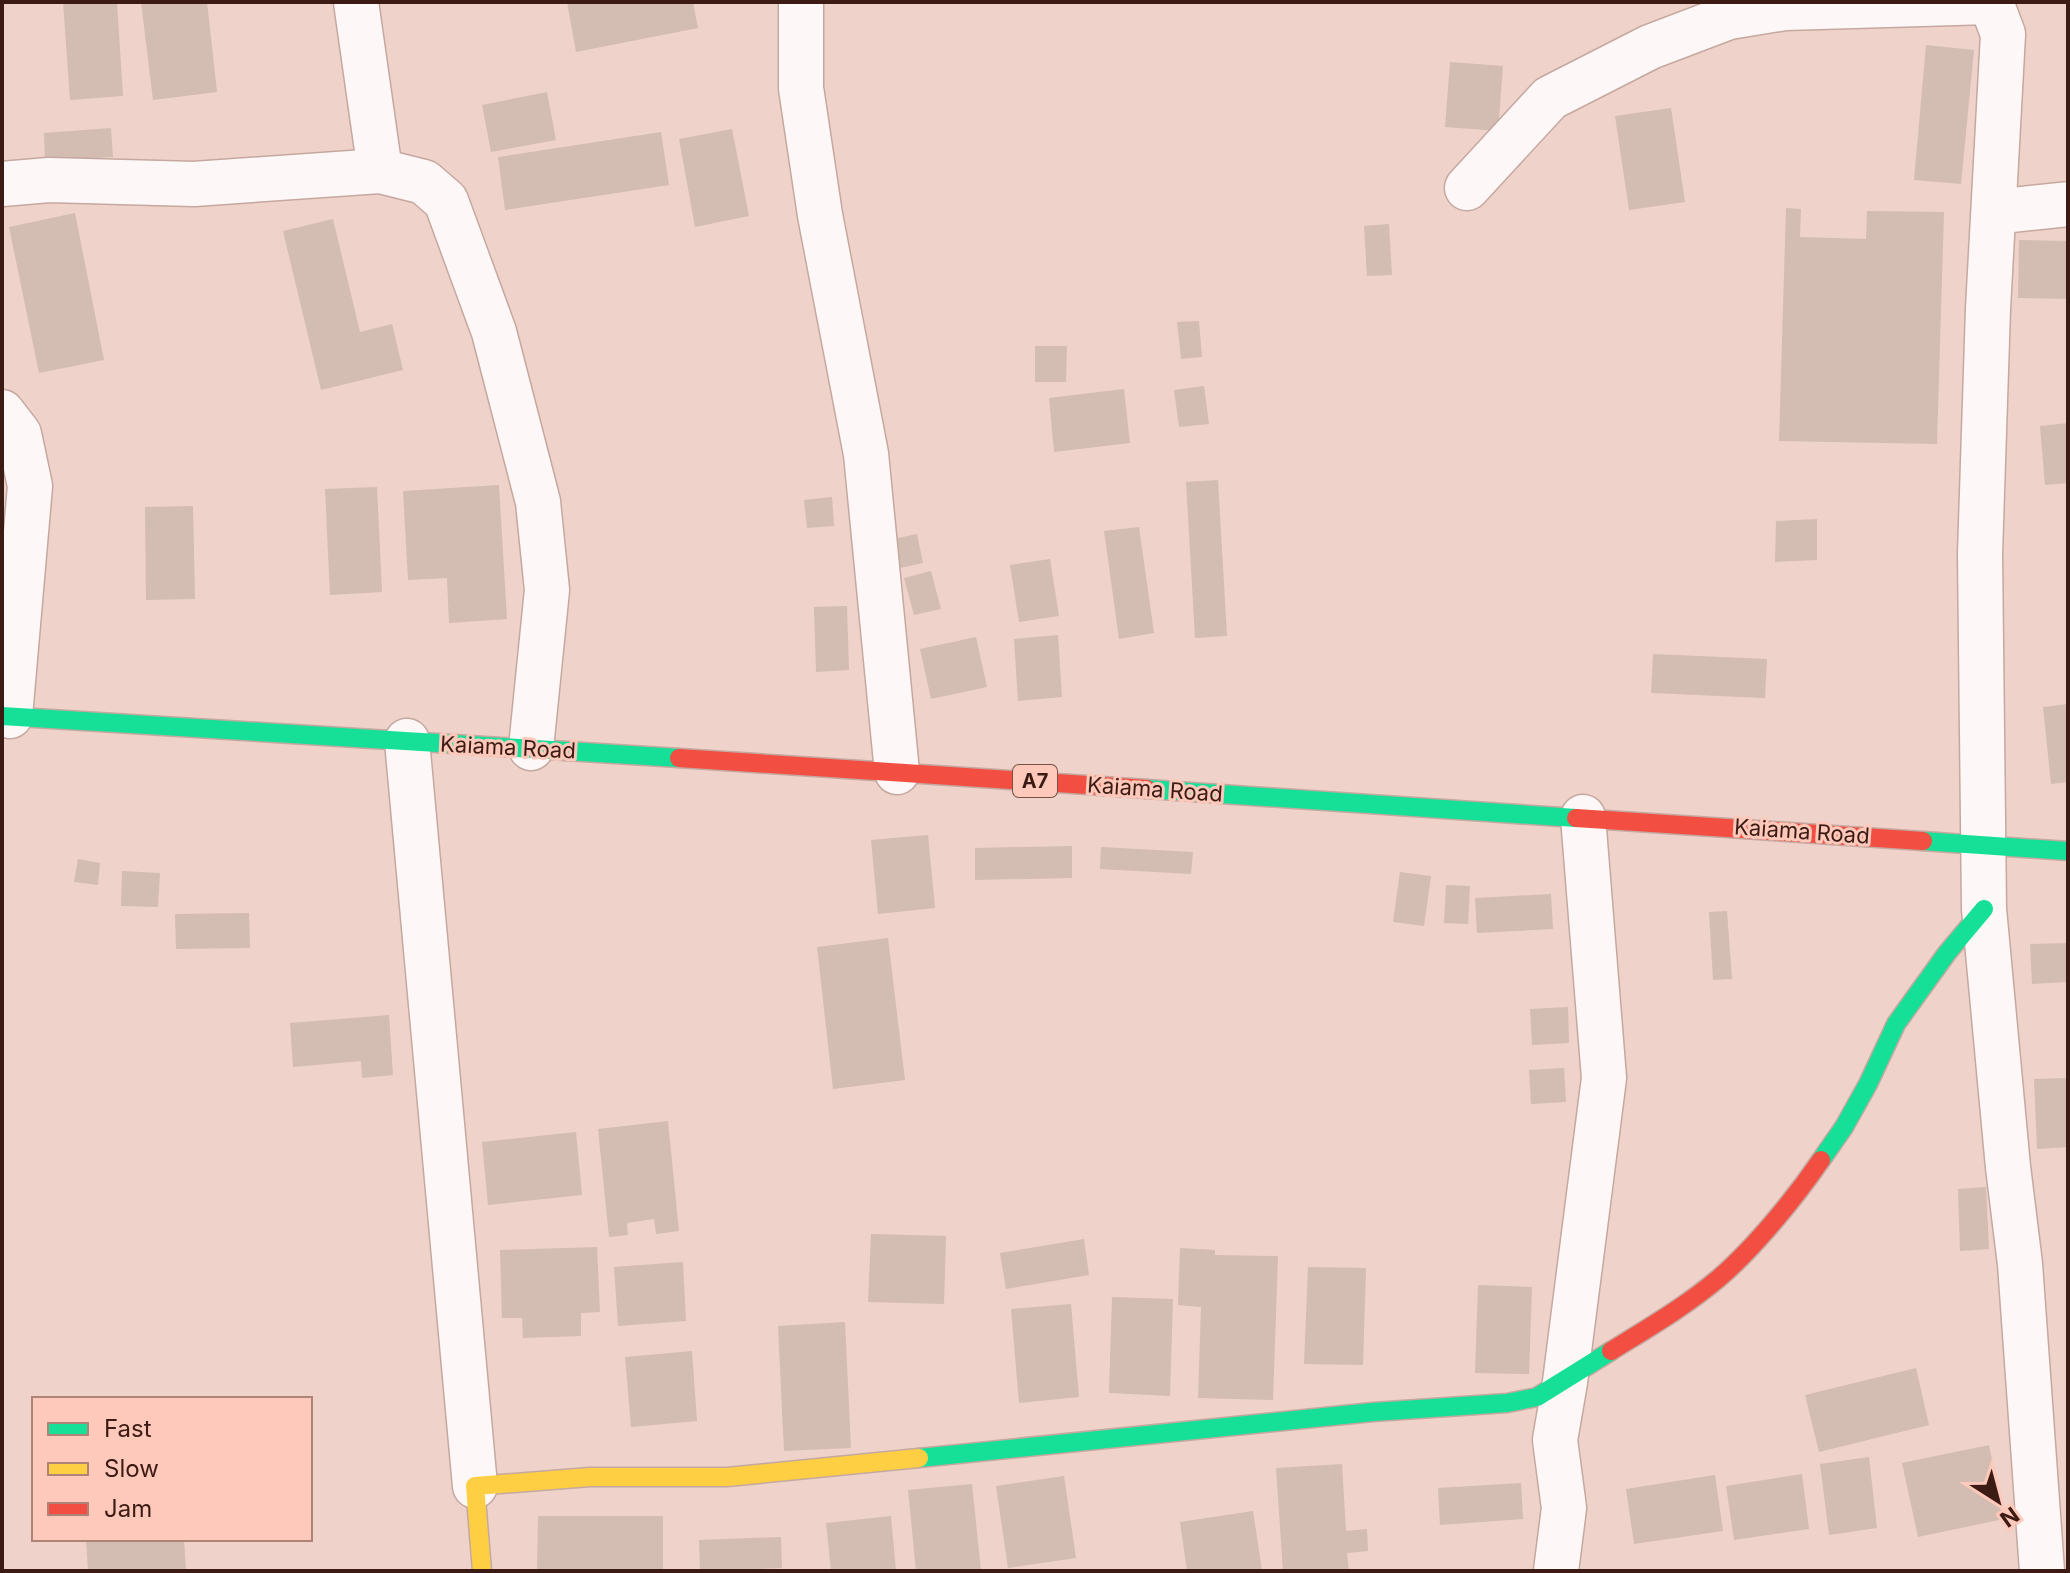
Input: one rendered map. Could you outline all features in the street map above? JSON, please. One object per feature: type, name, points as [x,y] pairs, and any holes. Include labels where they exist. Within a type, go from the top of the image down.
[{"type":"main road","name":"Kaiama Road","points":[[6,716],[1983,843],[2068,851]]},
{"type":"main road","points":[[482,1571],[475,1486],[590,1477],[727,1477],[1373,1412],[1507,1403],[1537,1397],[1666,1317],[1720,1277],[1765,1229],[1812,1173],[1844,1127],[1896,1024],[1947,953],[1984,909]]},
{"type":"street","points":[[356,2],[380,171]]},
{"type":"street","points":[[801,2],[801,88],[820,215],[866,454],[897,772]]},
{"type":"street","points":[[1467,188],[1550,98],[1650,47],[1729,17],[1785,8],[1990,2],[2003,34],[1980,554],[1984,909],[2021,1280],[2042,1571]]},
{"type":"street","points":[[2,184],[49,180],[194,184],[380,171],[424,182],[446,201],[494,332],[538,502],[547,590],[531,748]]},
{"type":"street","points":[[1994,212],[2068,204]]},
{"type":"street","points":[[2,412],[19,434],[30,486],[6,716]]},
{"type":"street","points":[[407,741],[475,1486]]},
{"type":"street","points":[[1556,1571],[1564,1508],[1555,1440],[1604,1078],[1583,817]]},
{"type":"building","points":[[63,2],[117,2],[123,96],[70,100]]},
{"type":"building","points":[[141,2],[207,2],[217,92],[153,100]]},
{"type":"building","points":[[567,2],[693,2],[698,28],[576,52]]},
{"type":"building","points":[[1926,45],[1974,50],[1961,184],[1914,180]]},
{"type":"building","points":[[1450,62],[1503,66],[1498,131],[1445,127]]},
{"type":"building","points":[[547,92],[556,140],[491,152],[482,105]]},
{"type":"building","points":[[1671,108],[1685,202],[1629,210],[1615,116]]},
{"type":"building","points":[[111,128],[113,157],[45,161],[44,133]]},
{"type":"building","points":[[732,129],[749,216],[695,227],[679,139]]},
{"type":"building","points":[[661,132],[669,185],[505,210],[498,157]]},
{"type":"building","points":[[1786,208],[1801,209],[1800,237],[1866,239],[1867,211],[1944,212],[1937,444],[1779,441]]},
{"type":"building","points":[[75,213],[104,360],[39,373],[9,227]]},
{"type":"building","points":[[333,219],[360,332],[392,324],[403,370],[321,390],[283,231]]},
{"type":"building","points":[[1389,224],[1392,275],[1367,276],[1364,226]]},
{"type":"building","points":[[2019,240],[2068,241],[2068,299],[2018,298]]},
{"type":"building","points":[[1199,321],[1202,357],[1181,359],[1177,322]]},
{"type":"building","points":[[1035,346],[1067,346],[1066,382],[1035,382]]},
{"type":"building","points":[[1204,386],[1209,424],[1179,427],[1174,390]]},
{"type":"building","points":[[1124,389],[1130,443],[1054,452],[1049,398]]},
{"type":"building","points":[[2068,423],[2068,483],[2045,485],[2040,426]]},
{"type":"building","points":[[1218,480],[1227,636],[1195,638],[1186,482]]},
{"type":"building","points":[[499,485],[507,619],[449,623],[447,578],[408,580],[403,491]]},
{"type":"building","points":[[377,487],[382,592],[330,595],[325,489]]},
{"type":"building","points":[[832,497],[834,526],[807,528],[804,500]]},
{"type":"building","points":[[193,506],[195,599],[146,600],[145,507]]},
{"type":"building","points":[[1817,519],[1817,560],[1775,562],[1776,521]]},
{"type":"building","points":[[1139,527],[1154,633],[1119,639],[1104,531]]},
{"type":"building","points":[[917,534],[923,563],[900,568],[893,539]]},
{"type":"building","points":[[1050,559],[1059,616],[1019,622],[1010,565]]},
{"type":"building","points":[[931,571],[941,609],[914,615],[904,578]]},
{"type":"building","points":[[847,606],[849,670],[816,672],[814,607]]},
{"type":"building","points":[[1058,635],[1062,697],[1018,701],[1014,639]]},
{"type":"building","points":[[976,637],[987,687],[931,699],[920,649]]},
{"type":"building","points":[[1653,654],[1767,659],[1765,698],[1651,693]]},
{"type":"building","points":[[2068,704],[2068,782],[2051,784],[2043,707]]},
{"type":"building","points":[[928,835],[935,908],[878,914],[871,840]]},
{"type":"building","points":[[1072,846],[1072,878],[975,880],[975,848]]},
{"type":"building","points":[[1101,847],[1193,852],[1191,874],[1100,869]]},
{"type":"building","points":[[78,859],[100,863],[98,885],[74,882]]},
{"type":"building","points":[[122,871],[160,873],[158,907],[121,906]]},
{"type":"building","points":[[1400,872],[1431,876],[1424,926],[1393,922]]},
{"type":"building","points":[[1446,885],[1470,886],[1468,924],[1444,923]]},
{"type":"building","points":[[1551,894],[1553,929],[1477,933],[1475,898]]},
{"type":"building","points":[[1727,911],[1732,979],[1713,980],[1709,912]]},
{"type":"building","points":[[249,913],[250,948],[176,949],[175,914]]},
{"type":"building","points":[[888,938],[905,1080],[833,1089],[817,947]]},
{"type":"building","points":[[2068,943],[2068,982],[2032,984],[2030,944]]},
{"type":"building","points":[[1568,1007],[1569,1043],[1532,1045],[1530,1009]]},
{"type":"building","points":[[389,1015],[393,1075],[362,1078],[361,1061],[293,1067],[290,1023]]},
{"type":"building","points":[[1564,1068],[1566,1102],[1531,1104],[1529,1070]]},
{"type":"building","points":[[2068,1078],[2068,1147],[2037,1149],[2034,1079]]},
{"type":"building","points":[[668,1121],[679,1231],[656,1234],[654,1219],[627,1223],[628,1235],[609,1237],[598,1129]]},
{"type":"building","points":[[576,1132],[582,1195],[488,1205],[482,1142]]},
{"type":"building","points":[[1986,1187],[1989,1249],[1960,1251],[1958,1189]]},
{"type":"building","points":[[871,1234],[946,1236],[944,1304],[868,1302]]},
{"type":"building","points":[[1084,1239],[1089,1275],[1006,1289],[1000,1253]]},
{"type":"building","points":[[597,1247],[600,1312],[581,1313],[581,1336],[523,1338],[522,1318],[502,1318],[500,1250]]},
{"type":"building","points":[[1180,1248],[1215,1250],[1215,1255],[1278,1256],[1273,1400],[1198,1398],[1201,1307],[1178,1305]]},
{"type":"building","points":[[683,1262],[686,1321],[618,1326],[614,1267]]},
{"type":"building","points":[[1308,1267],[1366,1268],[1363,1365],[1304,1364]]},
{"type":"building","points":[[1478,1285],[1532,1287],[1529,1374],[1475,1373]]},
{"type":"building","points":[[1112,1297],[1173,1299],[1170,1396],[1109,1393]]},
{"type":"building","points":[[1071,1304],[1079,1397],[1019,1403],[1011,1309]]},
{"type":"building","points":[[845,1322],[851,1448],[784,1451],[778,1326]]},
{"type":"building","points":[[692,1351],[697,1421],[631,1427],[625,1357]]},
{"type":"building","points":[[1916,1368],[1929,1425],[1819,1452],[1805,1395]]},
{"type":"building","points":[[1989,1445],[2004,1519],[1918,1537],[1902,1463]]},
{"type":"building","points":[[1869,1457],[1877,1528],[1829,1535],[1820,1464]]},
{"type":"building","points":[[1342,1464],[1346,1531],[1367,1529],[1368,1551],[1347,1553],[1349,1571],[1283,1571],[1276,1468]]},
{"type":"building","points":[[1802,1474],[1809,1529],[1734,1540],[1726,1486]]},
{"type":"building","points":[[1715,1475],[1723,1531],[1634,1544],[1626,1489]]},
{"type":"building","points":[[1064,1476],[1076,1558],[1008,1568],[996,1486]]},
{"type":"building","points":[[1521,1483],[1523,1519],[1440,1525],[1438,1488]]},
{"type":"building","points":[[972,1484],[981,1571],[916,1571],[908,1490]]},
{"type":"building","points":[[1253,1511],[1262,1571],[1187,1571],[1180,1522]]},
{"type":"building","points":[[538,1516],[663,1516],[663,1571],[537,1571]]},
{"type":"building","points":[[891,1516],[896,1571],[831,1571],[826,1523]]},
{"type":"building","points":[[781,1537],[782,1568],[700,1571],[699,1540]]},
{"type":"building","points":[[86,1541],[184,1541],[186,1571],[88,1571]]},
{"type":"traffic: fast","points":[[2,716],[679,758]]},
{"type":"traffic: fast","points":[[1147,789],[1576,818]]},
{"type":"traffic: fast","points":[[1923,841],[2068,851]]},
{"type":"traffic: fast","points":[[1821,1160],[1868,1084],[1896,1024],[1947,953],[1984,909]]},
{"type":"traffic: fast","points":[[919,1458],[1373,1412],[1507,1403],[1537,1397],[1611,1351]]},
{"type":"traffic: slow","points":[[482,1571],[475,1486],[590,1477],[727,1477],[919,1458]]},
{"type":"traffic: jam","points":[[679,758],[1147,789]]},
{"type":"traffic: jam","points":[[1576,818],[1923,841]]},
{"type":"traffic: jam","points":[[1611,1351],[1680,1307],[1732,1266],[1773,1222],[1821,1160]]}]
